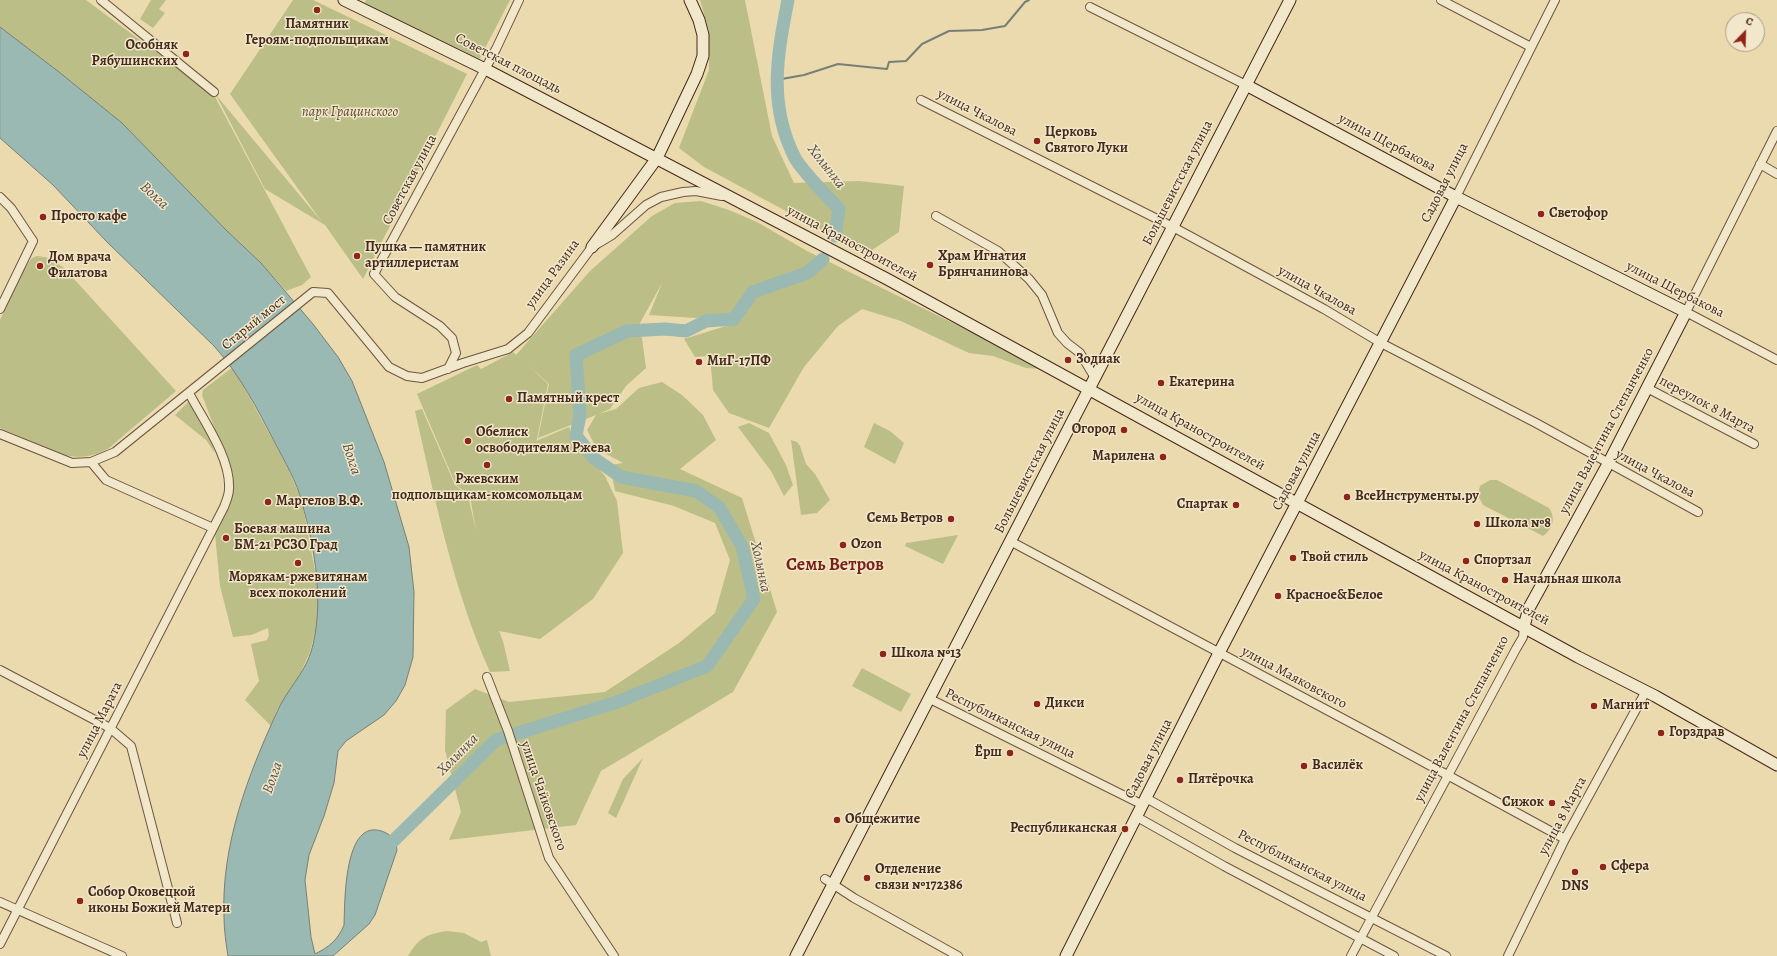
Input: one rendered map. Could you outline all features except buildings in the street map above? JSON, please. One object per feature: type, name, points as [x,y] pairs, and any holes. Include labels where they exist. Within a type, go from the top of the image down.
[{"type":"street","points":[[101,0],[214,92]]},
{"type":"street","name":"Советская площадь","points":[[344,0],[485,69],[657,158]]},
{"type":"street","name":"Советская улица","points":[[448,369],[456,352],[452,338],[440,326],[395,297],[374,274],[485,69],[519,0]]},
{"type":"street","name":"улица Разина","points":[[313,292],[328,292],[389,367],[407,376],[422,378],[508,349],[528,333],[657,158],[697,74],[703,56],[703,35],[699,20],[690,0]]},
{"type":"street","name":"Большевистская улица","points":[[796,956],[829,882],[930,699],[1010,541],[1290,0]]},
{"type":"street","points":[[1441,0],[1531,47]]},
{"type":"street","name":"Садовая улица","points":[[1066,956],[1219,653],[1456,197],[1555,0]]},
{"type":"street","name":"улица Щербакова","points":[[1090,7],[1246,85],[1456,197],[1686,312],[1777,360]]},
{"type":"street","name":"улица Чкалова","points":[[921,100],[1173,227],[1317,305],[1381,342],[1536,423],[1608,464],[1698,512]]},
{"type":"street","name":"улица Валентина Степанченко","points":[[1351,956],[1523,637],[1524,626],[1529,608],[1608,464],[1777,131]]},
{"type":"street","name":"улица Краностроителей","points":[[657,158],[1089,389],[1524,626],[1578,657],[1728,736],[1777,765]]},
{"type":"street","points":[[1760,164],[1777,174]]},
{"type":"street","points":[[592,246],[612,235],[636,212],[661,197],[696,191],[717,195],[745,204]]},
{"type":"street","points":[[0,198],[11,208],[33,241],[0,308]]},
{"type":"street","points":[[936,216],[998,251],[1029,279],[1042,295],[1058,333],[1067,343],[1080,353],[1095,378]]},
{"type":"street","name":"Старый мост","points":[[91,462],[115,452],[313,292]]},
{"type":"street","name":"переулок 8 Марта","points":[[1647,388],[1754,444]]},
{"type":"street","name":"улица Марата","points":[[0,944],[224,507],[229,490],[224,460],[218,445],[189,393]]},
{"type":"street","points":[[0,434],[72,463],[91,462],[106,480],[213,528]]},
{"type":"street","name":"улица Маяковского","points":[[1010,541],[1565,839]]},
{"type":"street","points":[[0,670],[110,728],[131,746],[177,923]]},
{"type":"street","name":"улица Чайковского","points":[[487,677],[508,731],[549,858],[614,956]]},
{"type":"street","name":"улица 8 Марта","points":[[1508,956],[1565,839],[1646,692]]},
{"type":"street","name":"Республиканская улица","points":[[930,699],[1145,802],[1373,917],[1446,956]]},
{"type":"street","points":[[1137,817],[1224,866],[1394,956]]},
{"type":"street","points":[[829,882],[854,898],[958,956]]},
{"type":"street","points":[[0,902],[122,956]]},
{"type":"green space","points":[[0,0],[86,0],[214,95],[311,277],[302,285],[286,291],[261,263],[227,231],[122,123],[0,27]]},
{"type":"green space","points":[[151,0],[166,0],[159,9],[165,13],[153,28],[140,19]]},
{"type":"green space","name":"парк Грацинского","points":[[293,0],[313,0],[467,74],[363,279],[325,225],[265,189],[216,95],[322,222],[230,94]]},
{"type":"green space","points":[[366,0],[510,0],[479,60],[365,3]]},
{"type":"green space","points":[[700,0],[745,0],[772,136],[794,183],[859,181],[904,186],[899,232],[866,254],[704,167],[679,148],[709,70],[709,31]]},
{"type":"green space","points":[[701,201],[729,210],[757,222],[807,251],[1046,369],[1026,368],[993,356],[969,353],[901,321],[862,309],[838,326],[804,367],[769,428],[729,413],[713,390],[710,356],[695,357],[684,339],[726,326],[750,306],[755,288],[733,315],[696,318],[649,315],[662,283],[640,323],[646,368],[626,386],[610,409],[598,414],[616,409],[639,388],[662,382],[682,395],[703,415],[716,440],[680,469],[742,498],[777,612],[733,692],[601,771],[576,825],[449,840],[461,812],[445,750],[446,710],[475,689],[509,702],[605,692],[679,643],[715,613],[730,560],[715,523],[674,506],[615,491],[610,465],[623,463],[597,449],[587,430],[596,415],[538,438],[549,384],[528,365],[548,384],[536,441],[569,427],[575,442],[605,476],[617,501],[623,553],[593,599],[540,639],[499,631],[503,641],[510,671],[490,672],[465,609],[455,576],[415,411],[422,409],[455,485],[468,496],[476,531],[470,496],[456,485],[417,394],[477,365],[481,369],[513,352],[516,355],[590,271],[652,216],[675,203]]},
{"type":"green space","points":[[37,256],[50,258],[64,268],[176,391],[109,448],[93,455],[76,457],[64,455],[0,428],[0,320],[24,269],[32,258]]},
{"type":"green space","points":[[233,367],[288,468],[302,502],[319,592],[317,624],[310,652],[300,674],[277,710],[271,726],[245,700],[259,681],[251,644],[267,640],[269,635],[268,628],[251,635],[233,637],[220,586],[215,534],[230,469],[202,395],[203,390]]},
{"type":"green space","points":[[189,401],[192,403],[209,436],[215,453],[206,440],[175,415]]},
{"type":"green space","points":[[749,423],[769,433],[786,465],[793,485],[784,496],[771,471],[738,427]]},
{"type":"green space","points":[[874,423],[890,431],[904,443],[895,464],[864,447]]},
{"type":"green space","points":[[791,440],[797,442],[800,446],[806,464],[815,474],[830,500],[817,513],[801,515]]},
{"type":"green space","points":[[1490,480],[1497,480],[1549,508],[1553,519],[1549,530],[1543,536],[1483,505],[1478,495],[1480,486]]},
{"type":"green space","points":[[958,535],[943,564],[905,546],[906,543]]},
{"type":"green space","points":[[862,668],[911,694],[901,712],[852,686]]},
{"type":"green space","points":[[643,758],[616,818],[608,813],[623,779]]},
{"type":"green space","points":[[447,931],[464,933],[481,942],[487,940],[491,956],[408,956],[416,945],[428,935]]},
{"type":"water","name":"Волга","points":[[0,27],[122,123],[227,231],[261,263],[313,324],[338,357],[352,381],[384,462],[409,547],[414,592],[413,657],[405,685],[396,701],[384,715],[346,741],[338,751],[334,783],[324,816],[309,855],[305,880],[311,937],[315,954],[325,949],[339,935],[344,925],[346,882],[349,864],[354,848],[361,836],[371,830],[384,832],[394,839],[397,850],[375,915],[369,924],[333,956],[228,956],[224,927],[224,890],[227,863],[238,811],[266,736],[281,704],[308,660],[315,634],[318,596],[317,577],[307,521],[297,487],[248,392],[232,368],[214,346],[107,242],[53,185],[0,138]]},
{"type":"waterway","name":"Холынка","points":[[788,0],[778,61],[777,80],[781,119],[786,138],[795,158],[809,177],[839,209],[835,236]]},
{"type":"waterway","points":[[776,80],[804,75],[838,64],[887,69],[889,62],[906,61],[922,44],[949,31],[982,30],[1005,26],[1025,2],[1029,0]]},
{"type":"waterway","name":"Холынка","points":[[382,852],[496,740],[617,702],[707,666],[754,599],[742,546],[719,507],[696,491],[621,477],[595,459],[576,436],[580,415],[576,355],[627,331],[665,329],[686,331],[706,321],[734,319],[753,292],[807,273],[823,259]]},
{"type":"place","name":"Памятник Героям-подпольщикам","points":[[317,10]]},
{"type":"place","name":"Особняк Рябушинских","points":[[186,54]]},
{"type":"place","name":"Церковь Святого Луки","points":[[1037,141]]},
{"type":"place","name":"Светофор","points":[[1541,214]]},
{"type":"place","name":"Просто кафе","points":[[43,217]]},
{"type":"place","name":"Пушка — памятник артиллеристам","points":[[357,256]]},
{"type":"place","name":"Храм Игнатия Брянчанинова","points":[[930,265]]},
{"type":"place","name":"Дом врача Филатова","points":[[40,266]]},
{"type":"place","name":"Зодиак","points":[[1068,360]]},
{"type":"place","name":"МиГ-17ПФ","points":[[699,362]]},
{"type":"place","name":"Екатерина","points":[[1161,383]]},
{"type":"place","name":"Памятный крест","points":[[509,399]]},
{"type":"place","name":"Огород","points":[[1124,430]]},
{"type":"place","name":"Обелиск освободителям Ржева","points":[[468,441]]},
{"type":"place","name":"Марилена","points":[[1163,457]]},
{"type":"place","name":"Ржевским подпольщикам-комсомольцам","points":[[487,465]]},
{"type":"place","name":"ВсеИнструменты.ру","points":[[1347,497]]},
{"type":"place","name":"Маргелов В.Ф.","points":[[268,502]]},
{"type":"place","name":"Спартак","points":[[1236,505]]},
{"type":"place","name":"Семь Ветров","points":[[951,519]]},
{"type":"place","name":"Школа №8","points":[[1477,524]]},
{"type":"place","name":"Боевая машина БМ-21 РСЗО Град","points":[[226,538]]},
{"type":"place","name":"Ozon","points":[[843,545]]},
{"type":"place","name":"Твой стиль","points":[[1293,558]]},
{"type":"place","name":"Спортзал","points":[[1466,561]]},
{"type":"place","name":"Морякам-ржевитянам всех поколений","points":[[298,563]]},
{"type":"place","name":"Начальная школа","points":[[1505,580]]},
{"type":"place","name":"Красное&Белое","points":[[1278,596]]},
{"type":"place","name":"Школа №13","points":[[883,654]]},
{"type":"place","name":"Дикси","points":[[1037,704]]},
{"type":"place","name":"Магнит","points":[[1594,706]]},
{"type":"place","name":"Горздрав","points":[[1661,733]]},
{"type":"place","name":"Ёрш","points":[[1010,753]]},
{"type":"place","name":"Василёк","points":[[1304,766]]},
{"type":"place","name":"Пятёрочка","points":[[1180,780]]},
{"type":"place","name":"Сижок","points":[[1552,803]]},
{"type":"place","name":"Общежитие","points":[[837,820]]},
{"type":"place","name":"Республиканская","points":[[1125,829]]},
{"type":"place","name":"Сфера","points":[[1603,867]]},
{"type":"place","name":"DNS","points":[[1575,872]]},
{"type":"place","name":"Отделение связи №172386","points":[[867,878]]},
{"type":"place","name":"Собор Оковецкой иконы Божией Матери","points":[[80,901]]},
{"type":"district","name":"Семь Ветров","points":[[835,566]]}]
